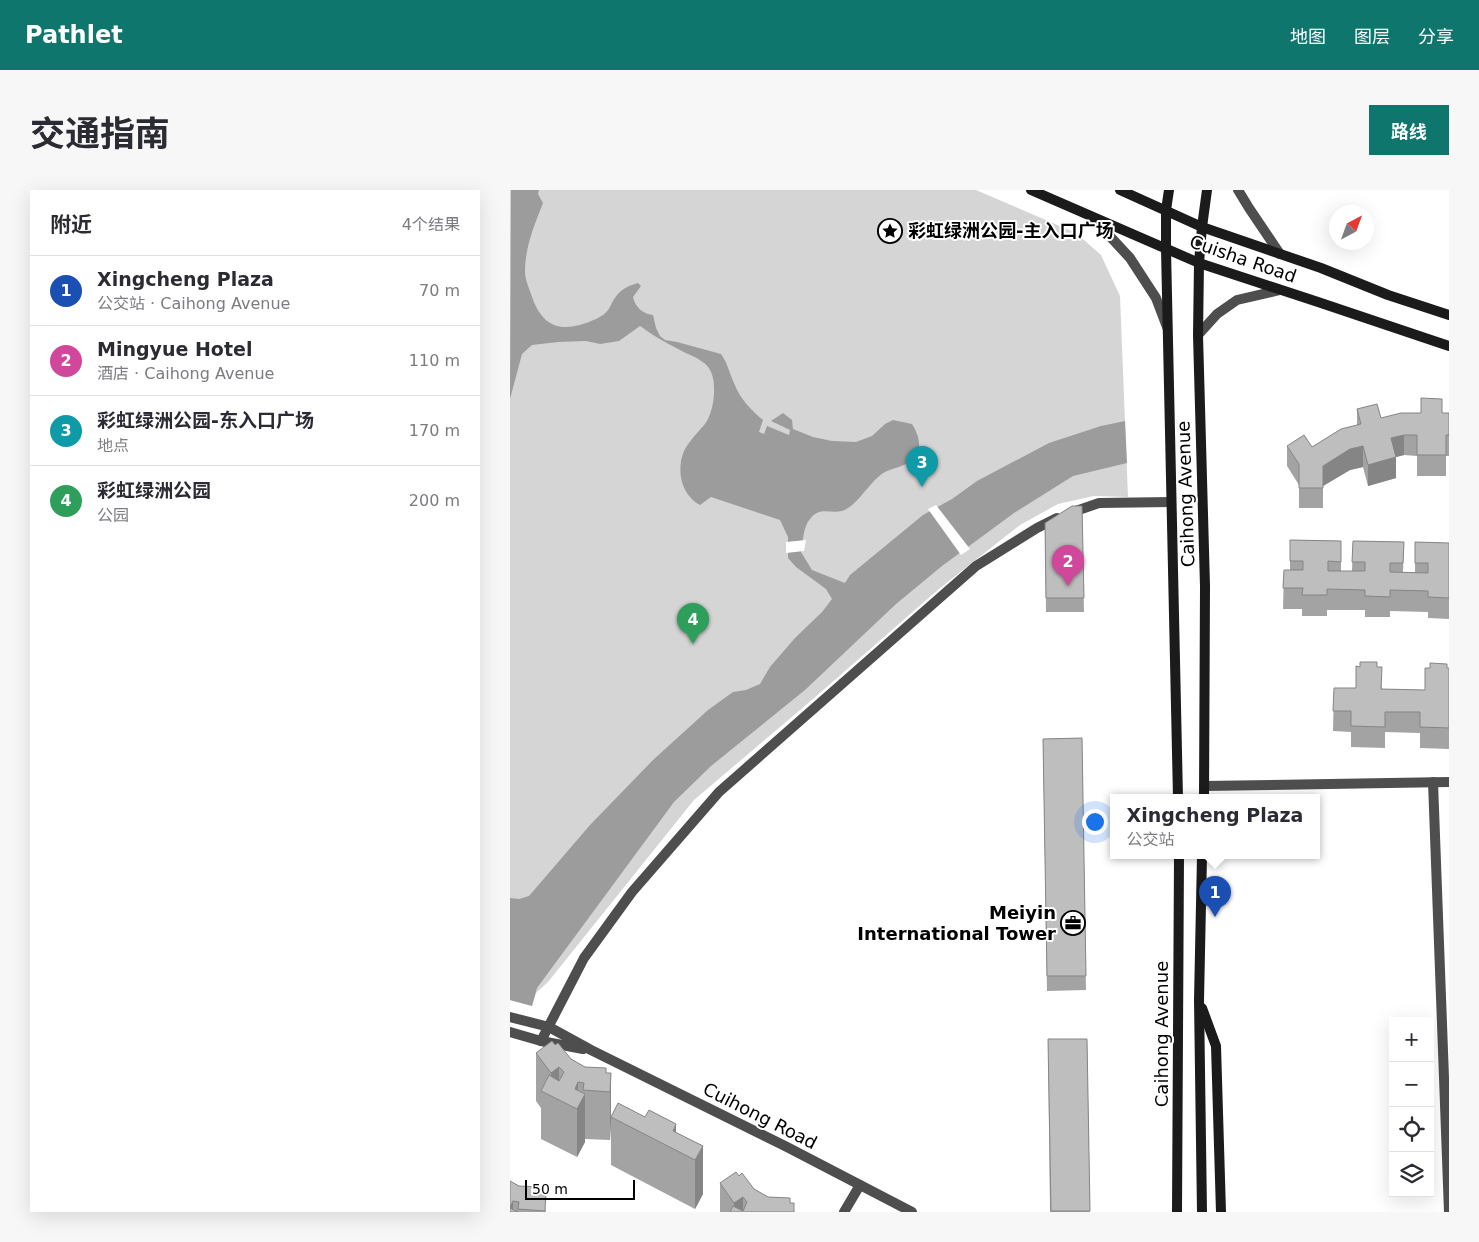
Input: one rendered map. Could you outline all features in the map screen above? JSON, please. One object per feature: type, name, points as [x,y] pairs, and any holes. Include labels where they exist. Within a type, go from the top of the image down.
[{"type":"main road","name":"Cuisha Road","points":[[1030,190],[1199,263],[1449,346]]},
{"type":"main road","name":"Cuisha Road","points":[[1120,190],[1202,227],[1388,295],[1449,315]]},
{"type":"main road","name":"Caihong Avenue","points":[[1169,190],[1166,210],[1167,327],[1178,794]]},
{"type":"main road","name":"Caihong Avenue","points":[[1204,794],[1205,586],[1198,335],[1199,263],[1207,190]]},
{"type":"main road","name":"Caihong Avenue","points":[[1177,1212],[1179,859]]},
{"type":"main road","points":[[1202,859],[1199,1000],[1202,1212]]},
{"type":"main road","points":[[1199,1000],[1216,1046],[1220,1212]]},
{"type":"street","points":[[1238,190],[1280,254]]},
{"type":"street","points":[[1092,216],[1130,258],[1156,298],[1167,327]]},
{"type":"street","points":[[1198,335],[1217,314],[1237,300],[1280,290]]},
{"type":"street","points":[[541,1041],[584,958],[627,899],[720,792],[976,566],[1037,528],[1075,511],[1099,503],[1171,502]]},
{"type":"street","points":[[1433,782],[1446,1076],[1449,1212]]},
{"type":"street","points":[[1204,786],[1449,782]]},
{"type":"street","name":"Cuihong Road","points":[[510,1017],[549,1027],[912,1212]]},
{"type":"street","name":"Cuihong Road","points":[[510,1032],[541,1041],[592,1050]]},
{"type":"street","points":[[844,1212],[860,1185]]},
{"type":"shaded area","points":[[510,190],[976,190],[1076,233],[1101,255],[1120,296],[1128,497],[1094,496],[1058,504],[1020,525],[940,588],[694,800],[548,982],[536,993],[532,1006],[510,1000]]},
{"type":"shaded area","points":[[511,190],[539,190],[538,194],[543,203],[528,245],[525,272],[536,306],[548,322],[556,326],[565,327],[596,319],[608,310],[620,292],[638,283],[641,286],[633,297],[634,301],[640,309],[653,315],[660,336],[665,340],[721,354],[739,394],[763,420],[759,432],[764,434],[767,426],[789,435],[790,430],[771,421],[783,413],[792,420],[793,429],[813,437],[832,441],[856,442],[872,436],[885,424],[893,420],[912,424],[917,434],[919,445],[917,453],[911,461],[885,472],[874,480],[859,499],[848,508],[837,512],[825,511],[817,513],[808,522],[801,552],[812,570],[845,583],[850,575],[923,515],[952,499],[977,481],[1049,443],[1101,426],[1125,421],[1127,463],[1073,476],[1014,513],[942,566],[896,604],[805,690],[711,766],[674,802],[537,988],[532,1006],[510,1000],[510,898],[519,899],[529,896],[590,825],[653,760],[708,710],[733,692],[746,690],[760,684],[770,667],[832,599],[826,589],[796,567],[788,558],[788,537],[780,520],[711,497],[700,505],[684,489],[680,466],[684,451],[708,419],[714,398],[714,384],[711,372],[706,364],[698,359],[664,342],[640,326],[619,341],[600,344],[586,341],[532,345],[522,354],[510,399]]},
{"type":"pier","points":[[936,505],[970,549],[961,555],[928,509]]},
{"type":"pier","points":[[806,540],[804,551],[786,553],[786,542]]},
{"type":"building","points":[[1421,398],[1442,399],[1442,413],[1449,413],[1449,435],[1446,435],[1446,455],[1417,455],[1417,435],[1404,435],[1391,438],[1396,457],[1368,465],[1363,446],[1350,449],[1323,466],[1323,488],[1299,488],[1299,464],[1287,446],[1304,435],[1312,447],[1341,429],[1361,424],[1357,409],[1377,404],[1381,418],[1401,413],[1421,413]]},
{"type":"building","points":[[1072,506],[1082,506],[1084,598],[1046,598],[1045,523]]},
{"type":"building","points":[[1290,540],[1341,541],[1341,562],[1328,561],[1328,571],[1365,571],[1365,562],[1352,562],[1353,541],[1404,542],[1403,563],[1390,563],[1390,572],[1428,573],[1428,563],[1415,563],[1415,542],[1449,543],[1449,598],[1428,597],[1428,591],[1390,590],[1390,597],[1365,596],[1365,590],[1327,589],[1327,595],[1302,595],[1303,588],[1283,588],[1284,570],[1303,570],[1303,561],[1290,561]]},
{"type":"building","points":[[1360,662],[1377,662],[1377,667],[1382,667],[1381,689],[1425,690],[1425,668],[1430,668],[1430,663],[1447,664],[1447,668],[1449,668],[1449,728],[1420,727],[1420,712],[1385,712],[1385,727],[1351,726],[1351,711],[1333,711],[1334,688],[1356,688],[1356,666],[1360,667]]},
{"type":"building","points":[[1082,738],[1086,976],[1047,976],[1043,739]]},
{"type":"building","points":[[1048,1039],[1087,1039],[1090,1211],[1051,1211]]},
{"type":"building","points":[[552,1041],[555,1045],[558,1043],[571,1059],[585,1067],[606,1068],[606,1073],[611,1073],[610,1092],[583,1090],[584,1083],[578,1082],[575,1089],[585,1094],[577,1109],[541,1091],[549,1075],[559,1081],[564,1072],[559,1067],[551,1073],[536,1053]]},
{"type":"building","points":[[618,1103],[645,1117],[649,1110],[676,1124],[673,1131],[703,1146],[695,1160],[611,1117]]},
{"type":"building","points":[[736,1172],[739,1176],[742,1173],[754,1189],[768,1197],[790,1198],[790,1203],[794,1203],[794,1212],[730,1212],[733,1206],[743,1211],[747,1202],[743,1197],[734,1203],[720,1183]]},
{"type":"building","points":[[510,1181],[519,1186],[541,1187],[541,1192],[546,1192],[545,1211],[518,1209],[519,1202],[513,1201],[510,1207]]},
{"type":"building","points":[[510,1208],[518,1212],[510,1212]]},
{"type":"place","name":"彩虹绿洲公园-主入口广场","points":[[890,231]]},
{"type":"place","name":"彩虹绿洲公园-东入口广场","points":[[922,487]]},
{"type":"place","name":"Mingyue Hotel","points":[[1068,586]]},
{"type":"place","name":"彩虹绿洲公园","points":[[693,644]]},
{"type":"place","name":"Xingcheng Plaza","points":[[1215,917]]},
{"type":"place","name":"Meiyin International Tower","points":[[1073,923]]}]
